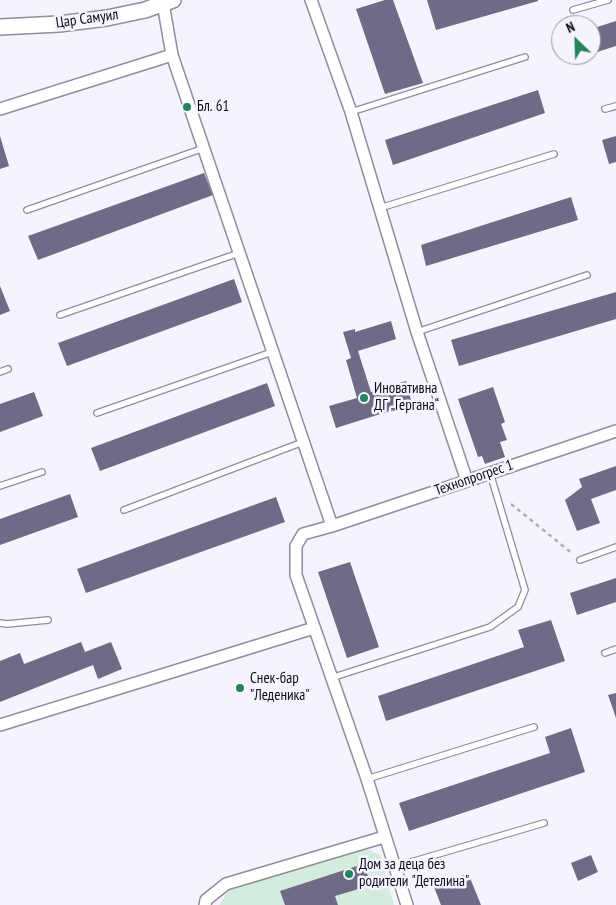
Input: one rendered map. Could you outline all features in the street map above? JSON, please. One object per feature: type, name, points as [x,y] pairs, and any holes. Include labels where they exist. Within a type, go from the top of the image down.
[{"type":"street","points":[[311,0],[351,112],[418,332],[467,481]]},
{"type":"street","points":[[168,2],[172,55],[332,526]]},
{"type":"street","name":"Цар Самуил","points":[[0,27],[59,24],[107,18],[145,10],[168,2]]},
{"type":"street","points":[[0,109],[172,55]]},
{"type":"street","name":"Технопрогрес 1","points":[[407,905],[367,779],[296,575],[296,546],[303,534],[616,431]]},
{"type":"street","points":[[0,725],[314,628]]},
{"type":"street","points":[[205,905],[206,900],[226,884],[384,837]]},
{"type":"lane","points":[[573,10],[608,0]]},
{"type":"lane","points":[[351,112],[525,57]]},
{"type":"lane","points":[[605,109],[616,106]]},
{"type":"lane","points":[[27,210],[204,148]]},
{"type":"lane","points":[[380,208],[554,154]]},
{"type":"lane","points":[[60,315],[239,253]]},
{"type":"lane","points":[[418,332],[587,275]]},
{"type":"lane","points":[[97,413],[272,352]]},
{"type":"lane","points":[[0,372],[8,369]]},
{"type":"lane","points":[[124,510],[303,442]]},
{"type":"lane","points":[[0,486],[42,472]]},
{"type":"lane","points":[[331,678],[490,627],[518,607],[525,590],[490,473]]},
{"type":"lane","points":[[580,560],[616,548]]},
{"type":"lane","points":[[0,623],[48,620]]},
{"type":"lane","points":[[605,652],[616,649]]},
{"type":"lane","points":[[367,779],[534,727]]},
{"type":"lane","points":[[394,867],[544,823]]},
{"type":"path","points":[[496,492],[580,560]]},
{"type":"green space","points":[[360,846],[380,855],[394,905],[219,905],[232,886]]},
{"type":"building","points":[[385,0],[393,0],[423,83],[385,94],[356,9]]},
{"type":"building","points":[[427,0],[538,0],[538,1],[436,30]]},
{"type":"building","points":[[616,21],[616,46],[601,51],[601,26]]},
{"type":"building","points":[[538,90],[545,113],[393,165],[385,140]]},
{"type":"building","points":[[0,136],[9,166],[0,169]]},
{"type":"building","points":[[616,136],[616,162],[609,164],[602,140]]},
{"type":"building","points":[[204,173],[213,195],[38,260],[28,236]]},
{"type":"building","points":[[571,197],[578,220],[426,266],[421,245]]},
{"type":"building","points":[[234,279],[242,302],[67,366],[58,343]]},
{"type":"building","points":[[0,286],[10,311],[0,315]]},
{"type":"building","points":[[616,292],[616,319],[459,366],[451,340]]},
{"type":"building","points":[[391,321],[396,339],[358,351],[371,392],[406,381],[412,404],[336,428],[329,406],[357,398],[346,360],[351,358],[343,332],[355,329],[355,332]]},
{"type":"building","points":[[267,383],[275,406],[100,471],[91,448]]},
{"type":"building","points":[[493,387],[505,422],[501,424],[507,440],[500,442],[505,457],[485,464],[482,456],[478,457],[458,399]]},
{"type":"building","points":[[34,392],[43,416],[0,432],[0,404]]},
{"type":"building","points":[[616,466],[616,490],[591,499],[600,523],[577,531],[565,500],[582,487],[579,479]]},
{"type":"building","points":[[70,494],[78,517],[0,545],[0,519]]},
{"type":"building","points":[[276,497],[285,522],[86,593],[77,569]]},
{"type":"building","points":[[350,562],[379,647],[347,658],[318,572]]},
{"type":"building","points":[[616,578],[616,602],[577,615],[570,593]]},
{"type":"building","points":[[551,620],[565,661],[386,721],[378,696],[524,647],[518,630]]},
{"type":"building","points":[[81,642],[85,652],[111,642],[122,669],[98,679],[93,665],[0,702],[0,661],[20,653],[24,664]]},
{"type":"building","points":[[616,693],[616,718],[608,695]]},
{"type":"building","points":[[571,728],[585,772],[409,831],[399,803],[550,753],[545,737]]},
{"type":"building","points":[[591,855],[598,872],[578,881],[571,863]]},
{"type":"building","name":"Дом за деца без родители \"Детелина\"","points":[[363,864],[372,885],[335,896],[338,905],[285,905],[280,891]]},
{"type":"building","points":[[468,873],[481,905],[441,905],[434,887]]},
{"type":"place","name":"Бл. 61","points":[[187,107]]},
{"type":"place","name":"Иновативна ДГ „Гергана“","points":[[364,398]]},
{"type":"place","name":"Снек-бар \"Леденика\"","points":[[240,688]]},
{"type":"place","name":"Дом за деца без родители \"Детелина\"","points":[[349,874]]}]
